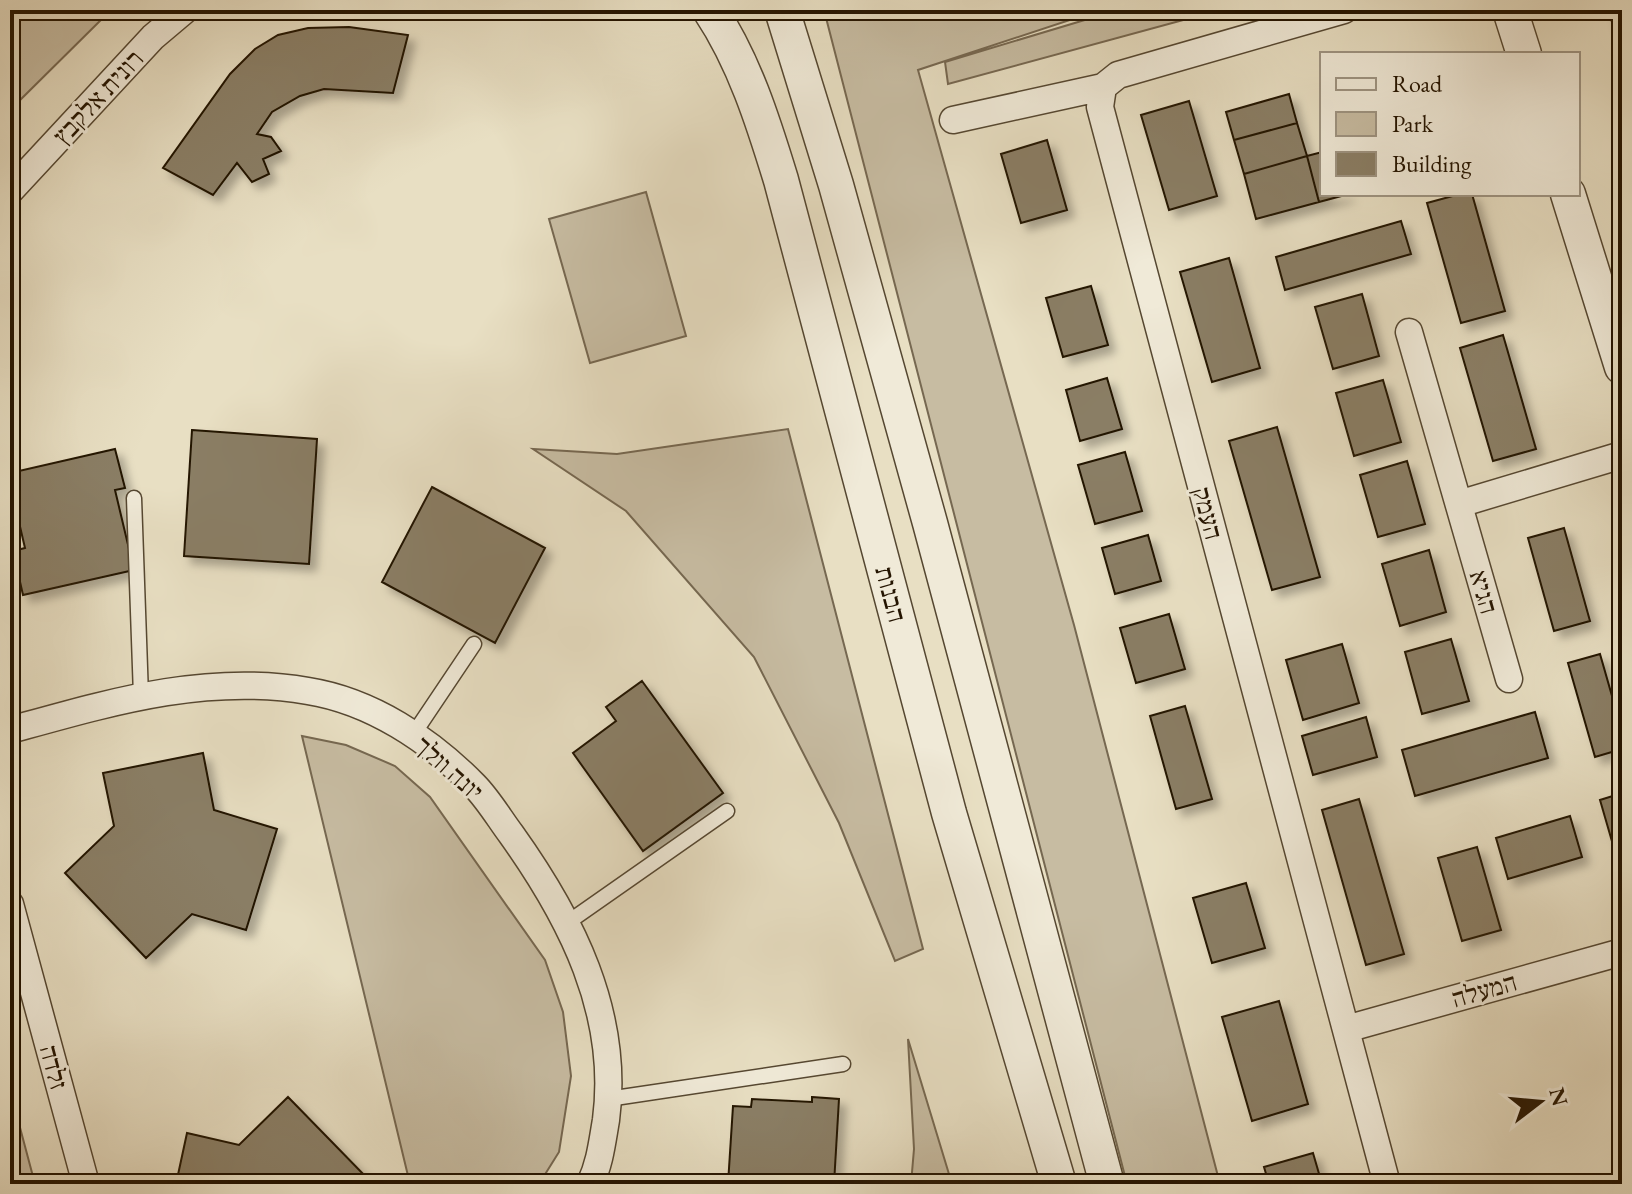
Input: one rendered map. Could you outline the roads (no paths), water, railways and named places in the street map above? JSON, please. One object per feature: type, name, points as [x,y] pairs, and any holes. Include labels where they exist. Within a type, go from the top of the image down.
[{"type":"street","name":"רונית אלקבץ","points":[[153,37],[167,10]]},
{"type":"street","name":"רונית אלקבץ","points":[[10,191],[153,37],[185,10]]},
{"type":"street","name":"הבנות","points":[[710,10],[726,35],[764,123],[781,180],[949,813],[1059,1184]]},
{"type":"street","points":[[782,10],[836,185],[926,507],[1107,1184]]},
{"type":"street","points":[[953,120],[1103,87],[1118,75],[1344,10]]},
{"type":"street","points":[[1510,10],[1523,52]]},
{"type":"street","name":"העמק","points":[[1103,87],[1100,107],[1387,1184]]},
{"type":"street","points":[[1569,196],[1622,367]]},
{"type":"street","name":"הגיא","points":[[1409,332],[1509,679]]},
{"type":"street","points":[[1459,504],[1622,455]]},
{"type":"street","name":"יונה וולך","points":[[10,730],[141,696],[239,685],[310,691],[350,701],[413,735],[477,788],[533,866],[567,923],[587,965],[603,1020],[608,1099],[600,1164],[590,1184]]},
{"type":"street","name":"זלדה","points":[[10,904],[86,1184]]},
{"type":"street","name":"המעלה","points":[[1346,1029],[1622,952]]},
{"type":"lane","points":[[134,498],[141,696]]},
{"type":"lane","points":[[413,735],[474,644]]},
{"type":"lane","points":[[567,923],[727,811]]},
{"type":"lane","points":[[608,1099],[843,1064]]}]
